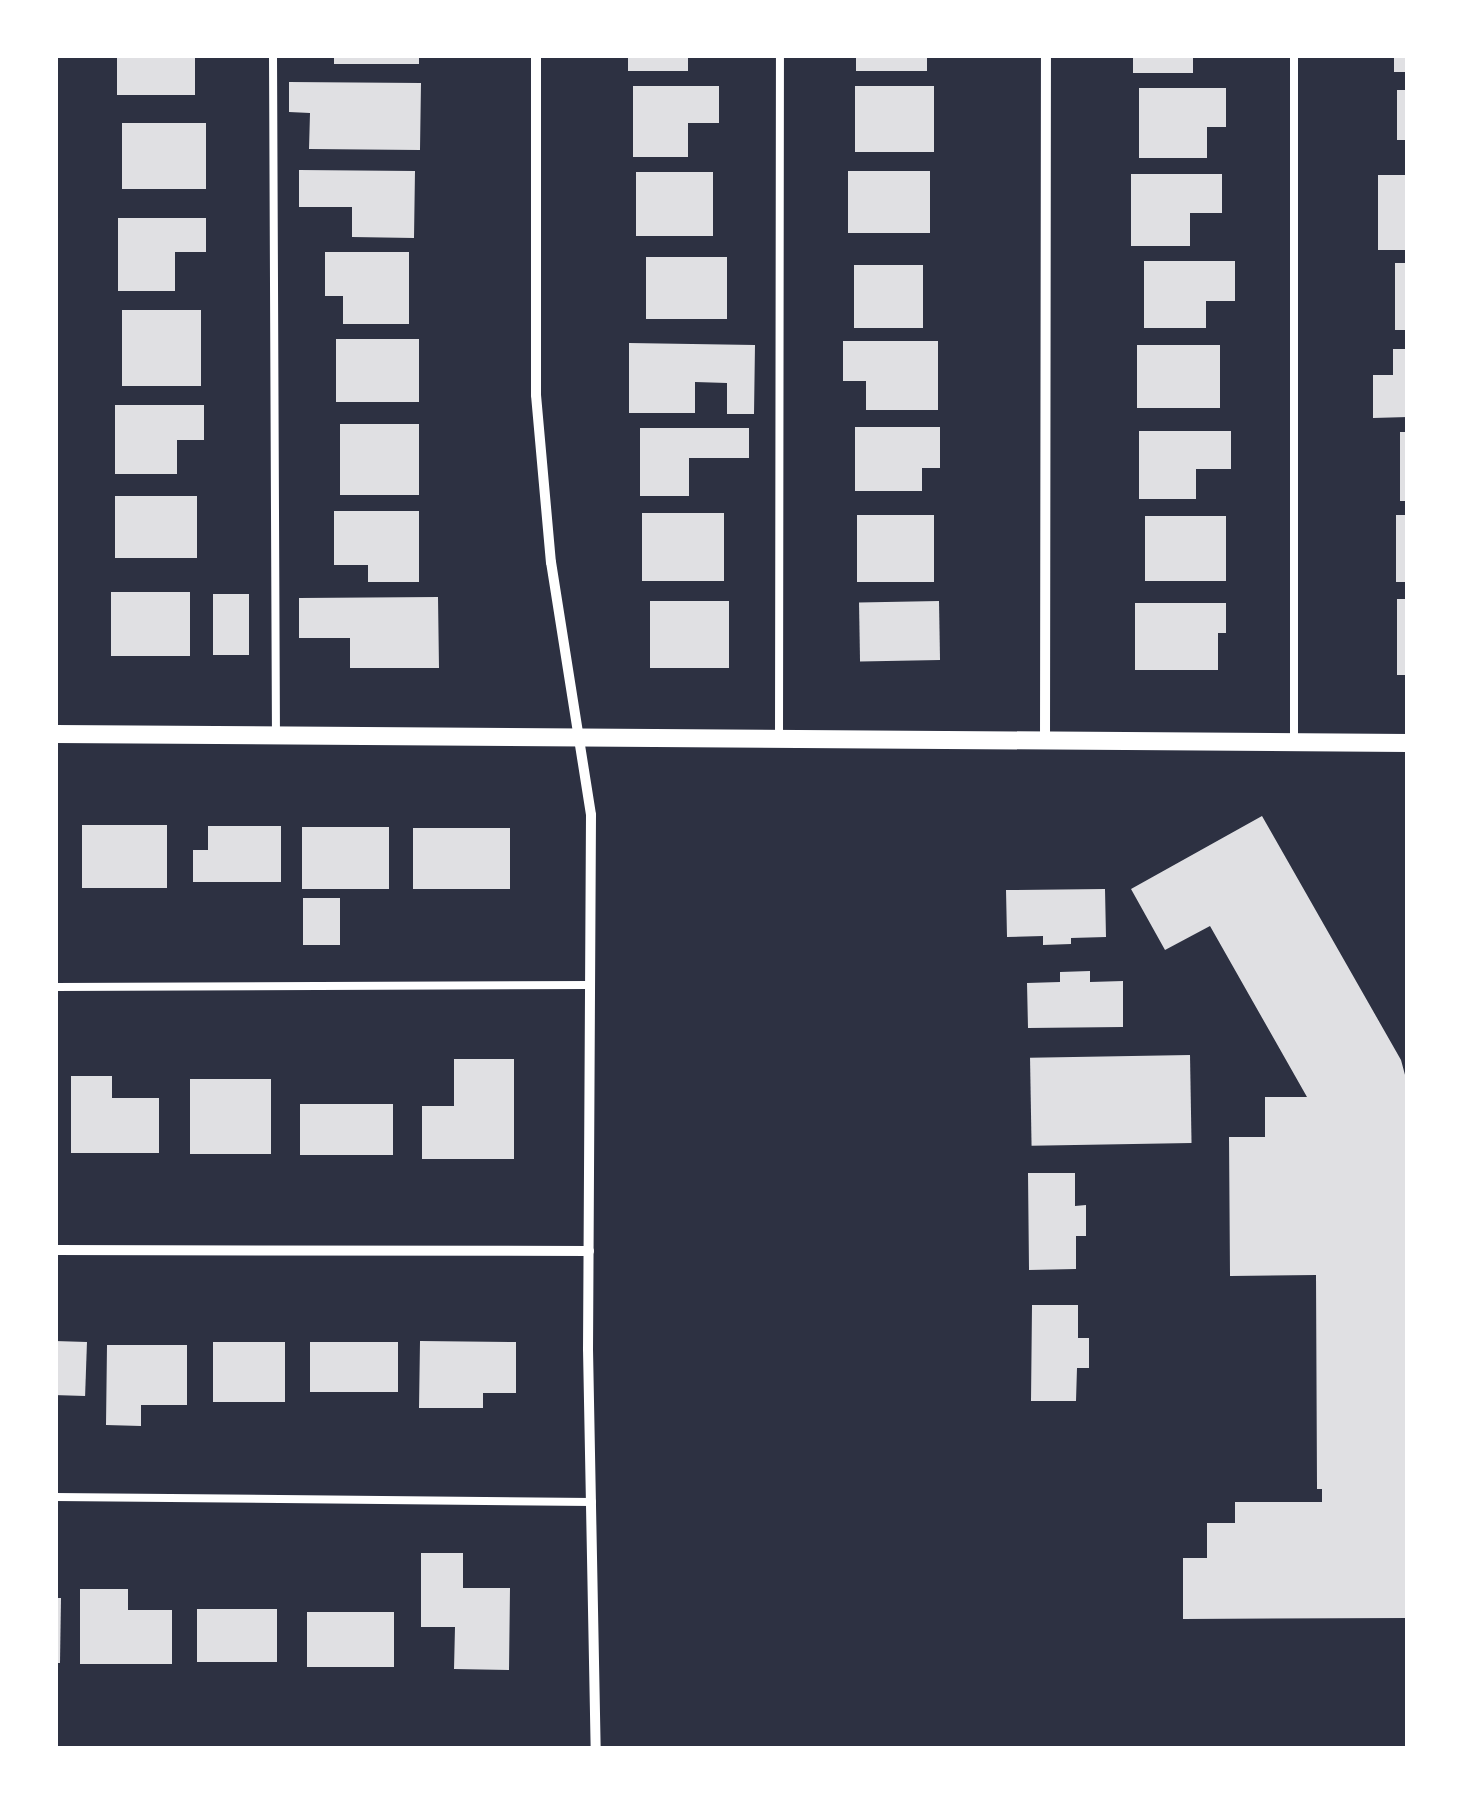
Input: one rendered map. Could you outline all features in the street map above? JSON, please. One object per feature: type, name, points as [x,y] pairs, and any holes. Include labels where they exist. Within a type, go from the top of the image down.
[{"type":"street","points":[[536,55],[536,394],[551,562],[590,814],[589,1251],[596,1749]]},
{"type":"street","points":[[1045,742],[1046,55]]},
{"type":"street","points":[[55,734],[1408,743]]},
{"type":"street","points":[[55,1250],[589,1251]]},
{"type":"lane","points":[[272,55],[276,735]]},
{"type":"lane","points":[[778,740],[780,55]]},
{"type":"lane","points":[[1294,55],[1294,743]]},
{"type":"lane","points":[[55,987],[590,985]]},
{"type":"lane","points":[[55,1498],[592,1502]]},
{"type":"building","points":[[117,55],[195,55],[195,95],[117,95]]},
{"type":"building","points":[[334,55],[419,55],[419,64],[334,64]]},
{"type":"building","points":[[628,55],[688,55],[688,71],[628,71]]},
{"type":"building","points":[[856,55],[927,55],[927,71],[856,71]]},
{"type":"building","points":[[1133,55],[1193,55],[1193,73],[1133,73]]},
{"type":"building","points":[[1394,55],[1408,55],[1408,72],[1394,72]]},
{"type":"building","points":[[289,82],[421,83],[420,150],[309,149],[310,113],[289,112]]},
{"type":"building","points":[[633,86],[719,86],[719,123],[688,123],[688,157],[633,157]]},
{"type":"building","points":[[855,86],[934,86],[934,152],[855,152]]},
{"type":"building","points":[[1139,88],[1226,88],[1226,127],[1207,127],[1207,158],[1139,158]]},
{"type":"building","points":[[1397,90],[1408,90],[1408,140],[1397,140]]},
{"type":"building","points":[[122,123],[206,123],[206,189],[122,189]]},
{"type":"building","points":[[299,170],[415,171],[414,238],[352,237],[352,207],[299,207]]},
{"type":"building","points":[[848,171],[930,171],[930,233],[848,233]]},
{"type":"building","points":[[636,172],[713,172],[713,236],[636,236]]},
{"type":"building","points":[[1131,174],[1222,174],[1222,213],[1190,213],[1190,246],[1131,246]]},
{"type":"building","points":[[1378,175],[1408,175],[1408,250],[1378,250]]},
{"type":"building","points":[[118,218],[206,218],[206,252],[175,252],[175,291],[118,291]]},
{"type":"building","points":[[325,252],[409,252],[409,324],[343,324],[343,296],[325,296]]},
{"type":"building","points":[[646,257],[727,257],[727,319],[646,319]]},
{"type":"building","points":[[1144,261],[1235,261],[1235,301],[1206,301],[1206,328],[1144,328]]},
{"type":"building","points":[[1395,263],[1408,263],[1408,330],[1395,330]]},
{"type":"building","points":[[854,265],[923,265],[923,328],[854,328]]},
{"type":"building","points":[[122,310],[201,310],[201,386],[122,386]]},
{"type":"building","points":[[336,339],[419,339],[419,402],[336,402]]},
{"type":"building","points":[[843,341],[938,341],[938,410],[866,410],[866,381],[843,381]]},
{"type":"building","points":[[629,343],[755,345],[754,414],[727,414],[727,383],[695,382],[695,413],[629,413]]},
{"type":"building","points":[[1137,345],[1220,345],[1220,408],[1137,408]]},
{"type":"building","points":[[1393,349],[1408,349],[1408,417],[1373,418],[1373,375],[1393,375]]},
{"type":"building","points":[[115,405],[204,405],[204,440],[177,440],[177,474],[115,474]]},
{"type":"building","points":[[340,424],[419,424],[419,495],[340,495]]},
{"type":"building","points":[[855,427],[940,427],[940,468],[922,468],[922,491],[855,491]]},
{"type":"building","points":[[640,428],[749,428],[749,458],[689,458],[689,496],[640,496]]},
{"type":"building","points":[[1139,431],[1231,431],[1231,469],[1196,469],[1196,499],[1139,499]]},
{"type":"building","points":[[1400,432],[1408,432],[1408,501],[1400,501]]},
{"type":"building","points":[[115,496],[197,496],[197,558],[115,558]]},
{"type":"building","points":[[334,511],[419,511],[419,582],[368,582],[368,565],[334,565]]},
{"type":"building","points":[[642,513],[724,513],[724,581],[642,581]]},
{"type":"building","points":[[857,515],[934,515],[934,582],[857,582]]},
{"type":"building","points":[[1396,515],[1408,515],[1408,582],[1396,582]]},
{"type":"building","points":[[1145,516],[1226,516],[1226,581],[1145,581]]},
{"type":"building","points":[[111,592],[190,592],[190,656],[111,656]]},
{"type":"building","points":[[213,594],[249,594],[249,655],[213,655]]},
{"type":"building","points":[[438,597],[439,668],[350,668],[350,638],[299,638],[299,598]]},
{"type":"building","points":[[1397,599],[1408,599],[1408,675],[1397,675]]},
{"type":"building","points":[[650,601],[729,601],[729,668],[650,668]]},
{"type":"building","points":[[939,601],[940,660],[860,661],[859,602]]},
{"type":"building","points":[[1135,603],[1226,603],[1226,633],[1218,633],[1218,670],[1135,670]]},
{"type":"building","points":[[1262,816],[1401,1060],[1408,1086],[1408,1618],[1183,1619],[1183,1558],[1207,1558],[1207,1523],[1235,1523],[1235,1502],[1322,1502],[1322,1489],[1317,1489],[1316,1275],[1230,1276],[1229,1137],[1265,1137],[1265,1097],[1307,1097],[1210,926],[1165,950],[1131,889]]},
{"type":"building","points":[[82,825],[167,825],[167,888],[82,888]]},
{"type":"building","points":[[208,826],[281,826],[281,882],[193,882],[193,850],[208,850]]},
{"type":"building","points":[[302,827],[389,827],[389,889],[302,889]]},
{"type":"building","points":[[413,828],[510,828],[510,889],[413,889]]},
{"type":"building","points":[[1105,889],[1106,937],[1071,938],[1071,944],[1043,945],[1043,936],[1007,937],[1006,890]]},
{"type":"building","points":[[303,898],[340,898],[340,945],[303,945]]},
{"type":"building","points":[[1090,971],[1090,982],[1123,981],[1123,1027],[1028,1028],[1027,983],[1060,982],[1060,972]]},
{"type":"building","points":[[1190,1055],[1192,1143],[1032,1146],[1030,1058]]},
{"type":"building","points":[[454,1059],[514,1059],[514,1159],[422,1159],[422,1106],[454,1106]]},
{"type":"building","points":[[71,1076],[112,1076],[112,1098],[159,1098],[159,1153],[71,1153]]},
{"type":"building","points":[[190,1079],[271,1079],[271,1154],[190,1154]]},
{"type":"building","points":[[300,1104],[393,1104],[393,1155],[300,1155]]},
{"type":"building","points":[[1028,1173],[1075,1173],[1075,1206],[1086,1205],[1086,1236],[1076,1236],[1076,1269],[1029,1270]]},
{"type":"building","points":[[1032,1305],[1078,1305],[1078,1338],[1089,1338],[1089,1368],[1077,1368],[1076,1401],[1031,1401]]},
{"type":"building","points":[[55,1341],[87,1342],[85,1396],[55,1395]]},
{"type":"building","points":[[420,1341],[516,1342],[516,1393],[483,1393],[483,1408],[419,1408]]},
{"type":"building","points":[[213,1342],[285,1342],[285,1402],[213,1402]]},
{"type":"building","points":[[310,1342],[398,1342],[398,1392],[310,1392]]},
{"type":"building","points":[[107,1345],[187,1345],[187,1405],[141,1405],[141,1426],[106,1425]]},
{"type":"building","points":[[421,1553],[463,1553],[463,1588],[510,1588],[509,1670],[454,1669],[455,1627],[421,1627]]},
{"type":"building","points":[[80,1589],[128,1589],[128,1610],[172,1610],[172,1664],[80,1664]]},
{"type":"building","points":[[55,1598],[61,1598],[60,1663],[55,1663]]},
{"type":"building","points":[[197,1609],[277,1609],[277,1662],[197,1662]]},
{"type":"building","points":[[307,1612],[394,1612],[394,1667],[307,1667]]}]
